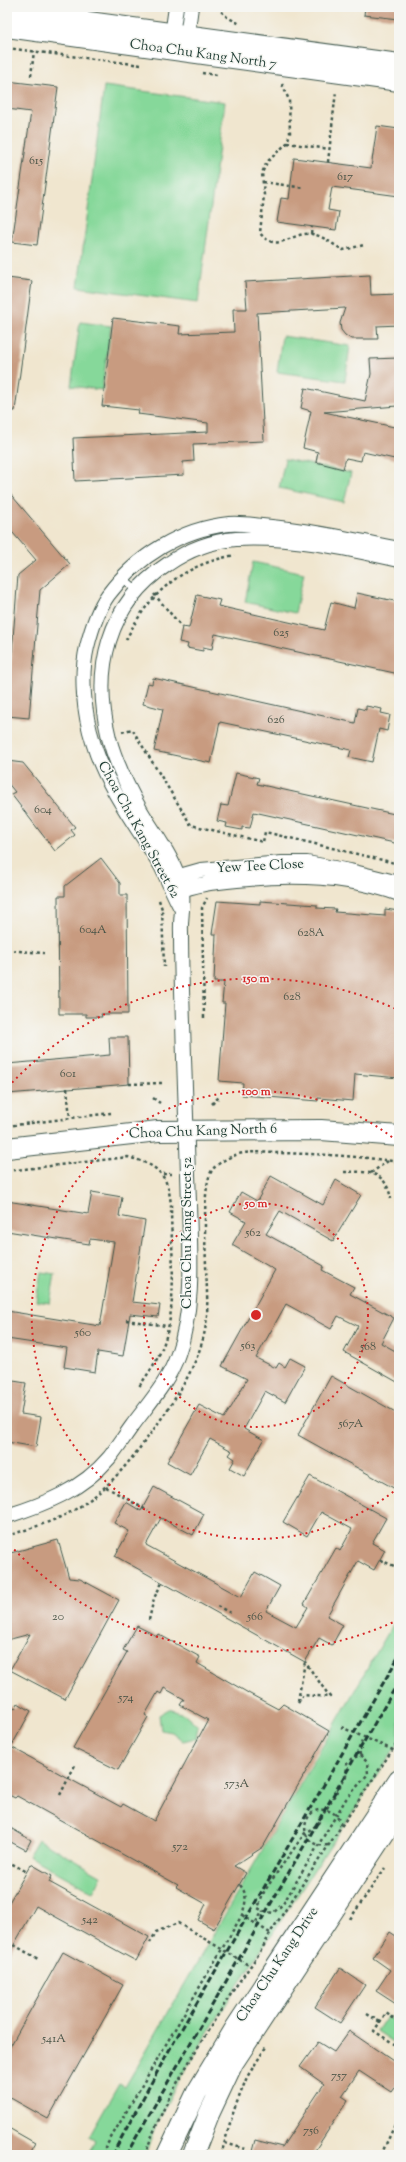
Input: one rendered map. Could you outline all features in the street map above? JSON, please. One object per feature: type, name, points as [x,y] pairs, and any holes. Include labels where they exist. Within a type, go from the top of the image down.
[{"type":"street","points":[[176,7],[179,42]]},
{"type":"street","points":[[179,42],[191,7]]},
{"type":"street","name":"Choa Chu Kang North 7","points":[[7,11],[399,81]]},
{"type":"street","name":"Choa Chu Kang North 7","points":[[7,27],[179,42],[399,64]]},
{"type":"street","name":"Choa Chu Kang Street 62","points":[[187,1131],[181,908],[178,892],[172,878],[110,784],[93,741],[86,710],[84,680],[86,648],[96,620],[108,596],[143,560],[167,542],[198,529],[231,524],[278,527],[356,546],[399,560]]},
{"type":"street","name":"Choa Chu Kang Street 62","points":[[172,878],[173,863],[140,809],[123,777],[109,736],[103,706],[101,678],[107,645],[120,614],[141,585],[179,556],[198,547],[234,539],[277,540],[399,549]]},
{"type":"street","name":"Yew Tee Close","points":[[172,878],[201,870],[249,865],[307,863],[350,871],[399,884]]},
{"type":"street","name":"Yew Tee Close","points":[[178,892],[206,883],[299,875],[380,887],[399,894]]},
{"type":"street","name":"Choa Chu Kang North 6","points":[[7,1148],[98,1136],[158,1131],[321,1130],[399,1136]]},
{"type":"street","name":"Choa Chu Kang Street 52","points":[[7,1516],[51,1501],[73,1489],[98,1469],[110,1457],[163,1384],[174,1366],[188,1316],[190,1254],[187,1131]]},
{"type":"street","name":"Choa Chu Kang Drive","points":[[167,2155],[197,2092],[236,2027],[399,1780]]},
{"type":"street","name":"Choa Chu Kang Drive","points":[[193,2155],[209,2114],[233,2063],[399,1811]]},
{"type":"lane","points":[[124,579],[141,585]]},
{"type":"path","points":[[7,48],[144,65]]},
{"type":"path","points":[[31,76],[34,51]]},
{"type":"path","points":[[201,73],[223,76]]},
{"type":"path","points":[[274,83],[290,85]]},
{"type":"path","points":[[282,84],[289,100],[290,133],[287,143],[267,162],[262,173],[264,202],[260,233],[266,240],[273,243],[282,242],[302,234],[311,234],[323,238],[343,250],[364,245]]},
{"type":"path","points":[[328,90],[344,92]]},
{"type":"path","points":[[328,162],[336,91]]},
{"type":"path","points":[[287,143],[329,149]]},
{"type":"path","points":[[263,182],[304,188]]},
{"type":"path","points":[[311,234],[312,227]]},
{"type":"path","points":[[125,643],[141,614],[155,595],[184,574],[205,563],[242,554]]},
{"type":"path","points":[[141,585],[155,595],[182,627]]},
{"type":"path","points":[[7,637],[13,638]]},
{"type":"path","points":[[121,726],[124,738]]},
{"type":"path","points":[[122,732],[132,729],[191,825],[263,842],[265,832],[399,864]]},
{"type":"path","points":[[204,1018],[202,908],[209,896],[206,883]]},
{"type":"path","points":[[158,895],[162,909],[164,967]]},
{"type":"path","points":[[7,950],[44,953]]},
{"type":"path","points":[[129,1084],[162,1083]]},
{"type":"path","points":[[67,1088],[70,1118]]},
{"type":"path","points":[[212,1104],[219,1097]]},
{"type":"path","points":[[153,1098],[160,1103]]},
{"type":"path","points":[[7,1126],[111,1113]]},
{"type":"path","points":[[209,1175],[214,1167],[233,1156],[252,1152],[354,1156],[399,1162]]},
{"type":"path","points":[[7,1171],[128,1158],[144,1161],[163,1174],[170,1192],[171,1205],[171,1299],[168,1326],[164,1342],[155,1364],[138,1388]]},
{"type":"path","points":[[370,1173],[388,1160]]},
{"type":"path","points":[[344,1172],[370,1173],[383,1179],[389,1186],[392,1199]]},
{"type":"path","points":[[126,1320],[168,1326]]},
{"type":"path","points":[[106,1487],[148,1511]]},
{"type":"path","points":[[380,1560],[399,1568]]},
{"type":"path","points":[[149,1620],[154,1598],[162,1583]]},
{"type":"path","points":[[217,1606],[233,1614]]},
{"type":"path","points":[[306,1662],[330,1697],[303,1695],[298,1703],[306,1662]]},
{"type":"path","points":[[341,1727],[393,1750]]},
{"type":"path","points":[[360,1755],[351,1759],[347,1764],[346,1776],[317,1825],[305,1833],[264,1892],[258,1908],[263,1912],[273,1913],[283,1904],[346,1799],[368,1774],[367,1762],[360,1755],[359,1748],[364,1737]]},
{"type":"path","points":[[145,2155],[154,2127],[170,2094],[250,1966],[262,1952],[270,1933],[399,1740]]},
{"type":"path","points":[[60,1795],[75,1766]]},
{"type":"path","points":[[328,1845],[318,1845],[313,1843],[305,1833],[305,1827],[309,1816],[320,1810],[326,1810],[337,1816],[341,1828]]},
{"type":"path","points":[[7,1861],[27,1872]]},
{"type":"path","points":[[350,1920],[385,1868]]},
{"type":"path","points":[[106,2155],[105,2148],[242,1914],[247,1899],[244,1890],[240,1885]]},
{"type":"path","points":[[256,1922],[263,1912]]},
{"type":"path","points":[[242,1914],[256,1922],[270,1933]]},
{"type":"path","points":[[150,1943],[156,1932],[178,1923],[250,1966]]},
{"type":"path","points":[[14,1945],[38,1959]]},
{"type":"path","points":[[399,2022],[386,2013],[374,2031],[399,2047]]},
{"type":"path","points":[[367,2014],[380,2022]]},
{"type":"path","points":[[221,2155],[234,2110],[247,2077],[268,2044]]},
{"type":"path","points":[[381,2155],[399,2116]]},
{"type":"path","points":[[225,2143],[248,2150]]},
{"type":"green space","points":[[104,86],[225,102],[198,303],[78,287]]},
{"type":"green space","points":[[80,322],[111,326],[102,390],[71,386]]},
{"type":"green space","points":[[282,336],[350,346],[345,381],[277,372]]},
{"type":"green space","points":[[285,459],[351,473],[344,502],[279,488]]},
{"type":"green space","points":[[253,562],[304,573],[295,613],[245,602]]},
{"type":"green space","points":[[41,1272],[55,1274],[50,1303],[36,1301]]},
{"type":"green space","points":[[399,1614],[399,1743],[236,1988],[178,2082],[155,2128],[145,2155],[88,2155],[95,2141],[89,2137],[119,2084],[125,2087]]},
{"type":"green space","points":[[169,1709],[186,1715],[198,1726],[196,1738],[183,1741],[172,1732],[161,1730],[159,1715]]},
{"type":"green space","points":[[38,1839],[102,1876],[93,1892],[28,1856]]},
{"type":"green space","points":[[387,2016],[399,2024],[399,2046],[377,2031]]},
{"type":"building","points":[[365,7],[399,7],[399,19],[364,15]]},
{"type":"building","points":[[7,81],[58,87],[37,245],[12,242],[31,112],[7,109]]},
{"type":"building","points":[[377,126],[399,129],[399,196],[332,187],[328,210],[339,212],[336,230],[277,222],[281,198],[289,199],[294,158],[371,168]]},
{"type":"building","points":[[370,275],[371,295],[399,294],[399,325],[377,326],[378,339],[351,339],[345,335],[341,330],[340,323],[345,308],[257,313],[264,441],[193,444],[194,461],[183,462],[184,475],[75,481],[73,438],[208,432],[208,423],[138,414],[139,410],[102,406],[113,318],[180,326],[179,334],[234,332],[233,309],[247,309],[245,282]]},
{"type":"building","points":[[7,278],[32,281],[15,411],[7,411]]},
{"type":"building","points":[[399,358],[399,389],[396,389],[397,406],[324,412],[399,428],[399,460],[363,452],[361,461],[346,458],[343,469],[316,462],[318,452],[303,448],[311,411],[301,408],[305,388],[365,401],[371,374],[370,359]]},
{"type":"building","points":[[7,490],[70,564],[40,590],[29,718],[7,716],[7,689],[9,689],[18,575],[36,560],[7,526]]},
{"type":"building","points":[[357,593],[399,602],[399,674],[215,634],[212,649],[203,647],[203,651],[187,648],[188,644],[179,642],[182,627],[189,628],[197,595],[220,600],[218,606],[324,630],[331,602],[354,608]]},
{"type":"building","points":[[153,678],[355,723],[358,708],[366,710],[366,706],[382,709],[381,713],[390,715],[387,731],[379,729],[372,762],[349,757],[351,750],[220,722],[211,763],[154,751],[163,709],[143,704],[148,683],[152,684]]},
{"type":"building","points":[[7,761],[23,763],[75,827],[71,830],[75,835],[55,851],[11,794],[15,792],[7,782]]},
{"type":"building","points":[[236,773],[259,778],[257,784],[399,815],[399,844],[254,812],[250,828],[242,827],[242,830],[226,827],[227,823],[217,821],[221,805],[228,806]]},
{"type":"building","points":[[101,858],[120,883],[120,895],[127,895],[128,1014],[101,1014],[102,1017],[86,1017],[86,1014],[59,1014],[58,896],[65,896],[65,886]]},
{"type":"building","points":[[217,901],[260,904],[260,901],[317,905],[317,908],[336,909],[335,912],[385,916],[385,909],[399,911],[399,1078],[355,1074],[353,1101],[318,1098],[318,1101],[242,1095],[243,1083],[219,1081],[225,1003],[222,1003],[224,982],[214,982],[216,934],[212,934]]},
{"type":"building","points":[[109,1037],[128,1037],[129,1084],[7,1094],[7,1064],[110,1055]]},
{"type":"building","points":[[271,1176],[323,1205],[336,1180],[361,1195],[333,1241],[280,1211],[266,1234],[324,1266],[322,1270],[354,1287],[350,1294],[394,1318],[381,1343],[399,1353],[399,1383],[344,1352],[358,1326],[338,1316],[331,1329],[286,1304],[256,1358],[276,1368],[279,1363],[285,1367],[290,1358],[305,1366],[285,1402],[265,1391],[244,1429],[264,1440],[244,1476],[230,1468],[235,1459],[229,1455],[232,1451],[210,1439],[190,1475],[167,1462],[199,1405],[224,1418],[232,1406],[247,1379],[222,1366],[275,1270],[232,1245],[246,1221],[230,1212],[241,1192],[257,1201]]},
{"type":"building","points":[[92,1192],[122,1197],[119,1216],[145,1221],[132,1302],[160,1305],[158,1317],[130,1314],[123,1356],[98,1352],[95,1372],[64,1367],[67,1348],[7,1339],[9,1329],[7,1329],[7,1311],[100,1326],[114,1242],[90,1239],[89,1244],[7,1231],[7,1201],[88,1214]]},
{"type":"building","points":[[331,1376],[399,1414],[399,1491],[298,1435]]},
{"type":"building","points":[[7,1380],[26,1383],[21,1414],[41,1417],[36,1447],[7,1442]]},
{"type":"building","points":[[310,1476],[386,1518],[372,1543],[385,1550],[374,1570],[358,1561],[327,1616],[343,1625],[332,1645],[319,1638],[305,1662],[115,1556],[129,1531],[114,1523],[126,1502],[141,1511],[154,1487],[204,1514],[193,1535],[161,1518],[146,1545],[241,1597],[255,1572],[280,1586],[266,1611],[296,1627],[308,1607],[304,1604],[336,1548],[340,1551],[352,1529],[321,1512],[307,1536],[283,1522]]},
{"type":"building","points":[[58,1540],[69,1578],[80,1579],[119,1600],[65,1699],[10,1670],[30,1634],[7,1640],[7,1554]]},
{"type":"building","points":[[137,1626],[157,1636],[158,1634],[200,1657],[197,1663],[250,1694],[278,1709],[283,1704],[329,1731],[263,1847],[234,1866],[246,1873],[214,1929],[198,1920],[206,1904],[176,1887],[178,1885],[17,1796],[15,1798],[7,1794],[7,1704],[15,1709],[18,1703],[31,1711],[11,1747],[121,1807],[123,1804],[154,1821],[208,1720],[180,1705],[184,1699],[164,1688],[161,1694],[158,1692],[145,1715],[148,1717],[118,1770],[73,1748],[127,1652],[123,1650]]},
{"type":"building","points":[[7,1826],[31,1840],[26,1850],[7,1840]]},
{"type":"building","points":[[31,1864],[52,1876],[49,1882],[149,1937],[136,1961],[36,1906],[7,1957],[7,1906]]},
{"type":"building","points":[[390,1932],[399,1938],[399,2006],[376,1991],[390,1970],[373,1958]]},
{"type":"building","points":[[63,1952],[123,1985],[48,2119],[7,2096],[7,2052]]},
{"type":"building","points":[[340,1968],[365,1985],[340,2023],[315,2007]]},
{"type":"building","points":[[349,2031],[399,2065],[399,2081],[391,2092],[359,2071],[342,2096],[348,2100],[312,2155],[251,2155],[255,2140],[282,2147],[324,2084],[300,2067],[318,2042],[334,2052]]},
{"type":"building","points":[[7,2127],[35,2143],[28,2155],[7,2155]]},
{"type":"railway","points":[[112,2155],[167,2054],[399,1656]]},
{"type":"railway","points":[[126,2155],[399,1681]]}]
